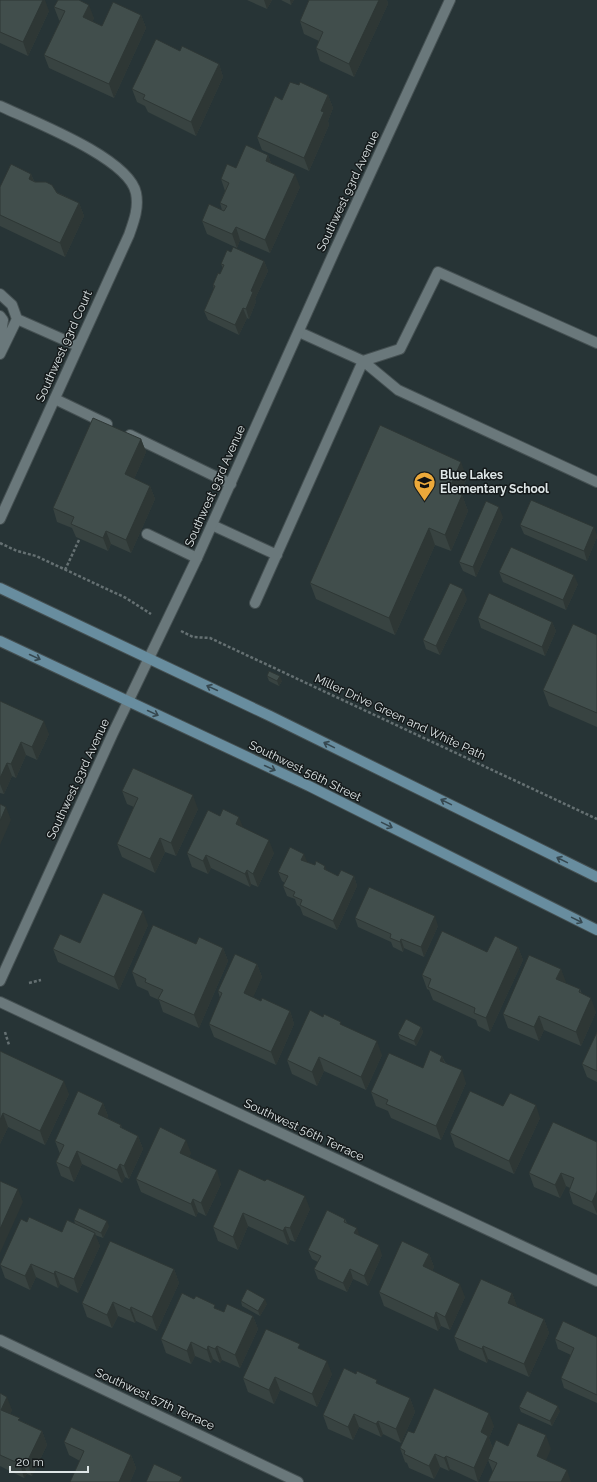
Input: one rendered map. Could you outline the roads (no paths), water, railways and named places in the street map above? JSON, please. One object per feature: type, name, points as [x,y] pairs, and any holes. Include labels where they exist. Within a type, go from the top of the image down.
[{"type":"main road","points":[[0,588],[270,716],[597,877]]},
{"type":"main road","name":"Southwest 56th Street","points":[[0,641],[309,786],[597,930]]},
{"type":"street","name":"Southwest 93rd Avenue","points":[[0,981],[113,732],[150,659],[231,484],[450,0]]},
{"type":"street","name":"Southwest 93rd Court","points":[[0,106],[96,152],[110,161],[123,171],[132,181],[136,192],[137,206],[134,221],[0,519]]},
{"type":"street","points":[[255,603],[363,361],[400,349],[438,272],[597,343]]},
{"type":"street","points":[[0,294],[12,305],[17,318],[78,346]]},
{"type":"street","points":[[0,316],[2,320],[0,340]]},
{"type":"street","points":[[0,354],[17,318]]},
{"type":"street","points":[[299,332],[363,361],[398,390],[597,482]]},
{"type":"street","points":[[55,399],[231,484]]},
{"type":"street","points":[[212,525],[277,555]]},
{"type":"street","points":[[147,534],[197,558]]},
{"type":"street","name":"Southwest 56th Terrace","points":[[0,1002],[597,1281]]},
{"type":"street","name":"Southwest 57th Terrace","points":[[0,1340],[297,1482]]},
{"type":"place","name":"Blue Lakes Elementary School","points":[[425,502]]}]
